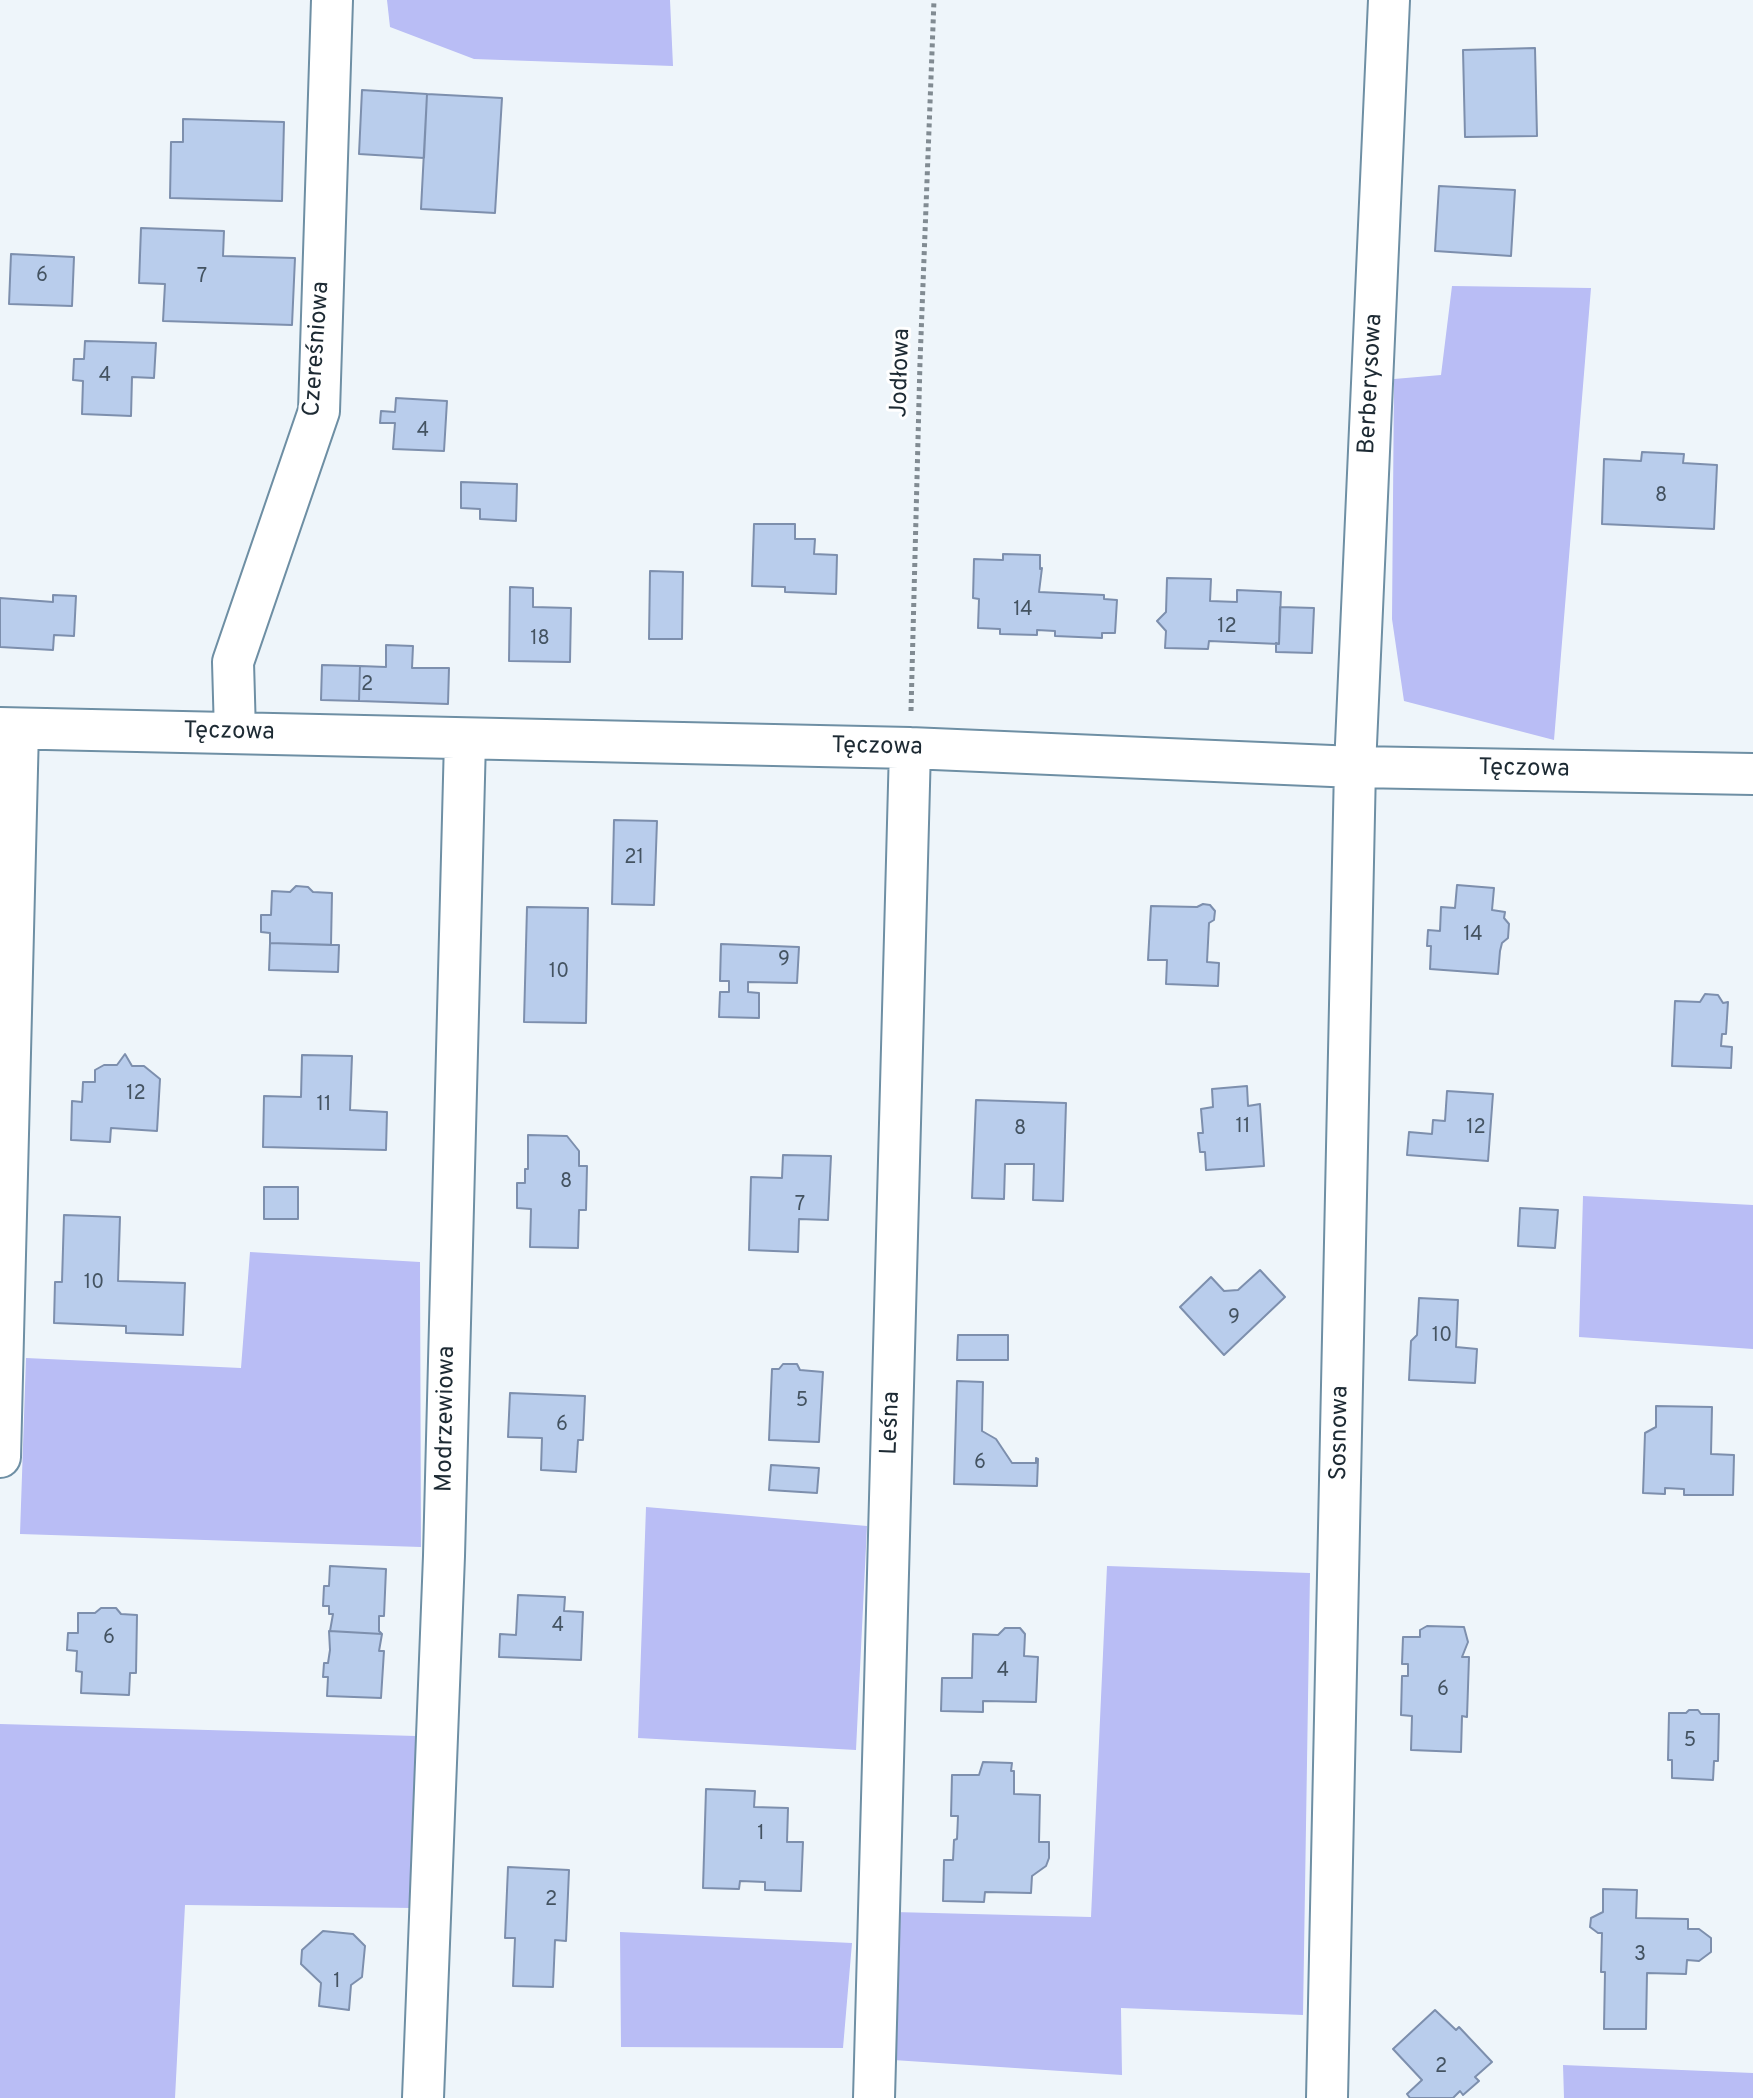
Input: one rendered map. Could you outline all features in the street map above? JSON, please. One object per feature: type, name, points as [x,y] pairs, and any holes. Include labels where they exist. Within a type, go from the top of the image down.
[{"type":"street","name":"Czereśniowa","points":[[235,733],[233,662],[319,411],[332,0]]},
{"type":"street","name":"Berberysowa","points":[[1355,767],[1389,0]]},
{"type":"street","name":"Tęczowa","points":[[9,729],[910,748],[1355,767],[1753,774]]},
{"type":"street","points":[[0,1457],[9,729]]},
{"type":"street","name":"Modrzewiowa","points":[[423,2098],[444,1556],[465,740]]},
{"type":"street","name":"Leśna","points":[[874,2098],[910,748]]},
{"type":"street","name":"Sosnowa","points":[[1327,2098],[1355,767]]},
{"type":"path","name":"Jodłowa","points":[[910,748],[934,0]]},
{"type":"shaded area","points":[[387,0],[670,0],[673,66],[474,59],[390,27]]},
{"type":"shaded area","points":[[1452,286],[1591,288],[1554,740],[1404,701],[1392,619],[1394,379],[1441,375]]},
{"type":"shaded area","points":[[1583,1196],[1753,1205],[1753,1349],[1579,1337]]},
{"type":"shaded area","points":[[250,1252],[420,1262],[421,1547],[20,1534],[26,1358],[241,1368]]},
{"type":"shaded area","points":[[646,1507],[867,1526],[856,1750],[638,1738]]},
{"type":"shaded area","points":[[1107,1566],[1310,1573],[1303,2015],[1121,2008],[1122,2075],[893,2060],[894,1912],[1091,1917]]},
{"type":"shaded area","points":[[0,1724],[416,1736],[413,1908],[185,1905],[175,2098],[0,2098]]},
{"type":"shaded area","points":[[620,1932],[852,1943],[843,2048],[621,2047]]},
{"type":"shaded area","points":[[1563,2065],[1753,2073],[1753,2098],[1564,2098]]},
{"type":"building","points":[[1535,48],[1537,136],[1465,137],[1463,50]]},
{"type":"building","points":[[362,90],[427,94],[424,158],[359,154]]},
{"type":"building","points":[[427,94],[502,98],[495,213],[421,209]]},
{"type":"building","points":[[183,119],[284,122],[282,201],[170,198],[171,142],[183,142]]},
{"type":"building","points":[[1439,186],[1515,190],[1511,256],[1435,251]]},
{"type":"building","points":[[141,228],[224,231],[223,256],[295,258],[292,325],[163,321],[165,284],[139,283]]},
{"type":"building","points":[[11,254],[74,257],[72,306],[9,304]]},
{"type":"building","points":[[85,341],[156,343],[154,378],[132,377],[131,416],[82,414],[83,381],[73,380],[74,359],[84,359]]},
{"type":"building","points":[[396,398],[447,401],[444,451],[393,449],[395,423],[380,423],[381,411],[395,412]]},
{"type":"building","points":[[1642,452],[1684,454],[1683,463],[1717,465],[1714,529],[1602,524],[1604,459],[1641,461]]},
{"type":"building","points":[[461,482],[517,484],[516,521],[480,519],[480,509],[461,508]]},
{"type":"building","points":[[754,524],[795,524],[795,539],[815,539],[814,554],[837,555],[836,594],[785,592],[785,587],[752,586]]},
{"type":"building","points":[[1003,554],[1040,555],[1039,592],[1104,595],[1104,599],[1117,600],[1115,633],[1102,633],[1102,638],[1055,636],[1055,631],[1037,630],[1037,635],[1000,634],[1000,629],[978,628],[979,599],[973,598],[974,559],[1003,560]]},
{"type":"building","points":[[650,571],[683,572],[682,639],[649,639]]},
{"type":"building","points":[[1167,578],[1211,579],[1210,601],[1237,602],[1237,590],[1281,592],[1279,644],[1209,641],[1208,649],[1165,648],[1166,631],[1157,621],[1166,612]]},
{"type":"building","points":[[510,587],[533,588],[533,607],[571,608],[570,662],[509,661]]},
{"type":"building","points":[[53,595],[76,596],[74,636],[54,635],[53,650],[0,647],[0,598],[53,602]]},
{"type":"building","points":[[1280,607],[1314,608],[1312,653],[1276,652]]},
{"type":"building","points":[[386,645],[413,646],[412,668],[449,668],[448,704],[359,701],[360,666],[386,667]]},
{"type":"building","points":[[322,665],[360,666],[359,701],[321,700]]},
{"type":"building","points":[[614,820],[657,821],[654,905],[612,904]]},
{"type":"building","points":[[1457,885],[1494,888],[1492,910],[1505,912],[1504,918],[1509,924],[1508,938],[1502,943],[1500,951],[1498,974],[1430,969],[1428,930],[1440,931],[1441,907],[1455,908]]},
{"type":"building","points":[[296,886],[308,887],[313,892],[332,893],[331,945],[270,943],[270,933],[261,932],[261,915],[271,915],[272,891],[290,892]]},
{"type":"building","points":[[1210,905],[1215,911],[1214,920],[1209,923],[1207,962],[1219,963],[1218,986],[1166,984],[1167,960],[1148,960],[1151,906],[1197,907]]},
{"type":"building","points":[[527,907],[588,908],[586,1023],[524,1022]]},
{"type":"building","points":[[270,943],[339,945],[338,972],[269,970]]},
{"type":"building","points":[[721,944],[799,947],[797,983],[748,982],[748,992],[759,993],[759,1018],[719,1017],[720,992],[729,992],[729,981],[720,981]]},
{"type":"building","points":[[1705,994],[1718,995],[1723,1003],[1728,1002],[1726,1034],[1722,1034],[1721,1046],[1732,1047],[1731,1068],[1672,1066],[1675,1001],[1700,1002]]},
{"type":"building","points":[[125,1054],[132,1066],[144,1066],[160,1079],[157,1131],[111,1128],[110,1142],[71,1140],[72,1101],[82,1102],[83,1082],[95,1082],[95,1070],[104,1065],[117,1065]]},
{"type":"building","points":[[302,1055],[352,1056],[350,1110],[387,1112],[386,1150],[263,1147],[264,1096],[301,1097]]},
{"type":"building","points":[[1247,1086],[1248,1106],[1260,1104],[1264,1166],[1206,1170],[1205,1152],[1200,1152],[1198,1133],[1203,1133],[1201,1109],[1213,1107],[1212,1089]]},
{"type":"building","points":[[1447,1091],[1493,1094],[1488,1161],[1407,1155],[1409,1132],[1432,1134],[1433,1120],[1445,1121]]},
{"type":"building","points":[[976,1100],[1066,1103],[1063,1201],[1033,1200],[1034,1164],[1005,1164],[1004,1199],[972,1198]]},
{"type":"building","points":[[528,1135],[567,1136],[579,1151],[579,1166],[587,1166],[586,1210],[579,1210],[578,1248],[530,1247],[531,1209],[517,1208],[517,1183],[525,1183],[525,1169],[528,1169]]},
{"type":"building","points":[[783,1155],[831,1156],[828,1220],[799,1219],[798,1252],[749,1250],[751,1177],[782,1178]]},
{"type":"building","points":[[264,1187],[298,1187],[298,1219],[264,1219]]},
{"type":"building","points":[[1520,1208],[1558,1210],[1555,1248],[1518,1246]]},
{"type":"building","points":[[64,1215],[120,1217],[118,1281],[185,1283],[183,1335],[126,1333],[126,1326],[54,1323],[55,1282],[62,1282]]},
{"type":"building","points":[[1260,1270],[1285,1297],[1224,1355],[1180,1307],[1211,1277],[1224,1291],[1238,1290]]},
{"type":"building","points":[[1419,1298],[1458,1300],[1456,1347],[1477,1349],[1475,1383],[1409,1380],[1411,1341],[1417,1335]]},
{"type":"building","points":[[958,1335],[1008,1335],[1008,1360],[957,1360]]},
{"type":"building","points":[[783,1364],[797,1364],[800,1370],[823,1372],[819,1442],[769,1440],[772,1369],[779,1369]]},
{"type":"building","points":[[957,1381],[983,1382],[982,1431],[996,1439],[1012,1463],[1036,1463],[1038,1459],[1037,1486],[954,1484]]},
{"type":"building","points":[[510,1393],[585,1396],[583,1440],[578,1440],[576,1472],[541,1470],[542,1438],[508,1437]]},
{"type":"building","points":[[1656,1406],[1712,1407],[1711,1454],[1734,1455],[1733,1495],[1684,1495],[1684,1489],[1665,1488],[1665,1494],[1643,1493],[1645,1433],[1656,1427]]},
{"type":"building","points":[[771,1465],[819,1468],[817,1493],[769,1490]]},
{"type":"building","points":[[330,1566],[386,1569],[384,1616],[379,1616],[379,1631],[382,1634],[330,1631],[333,1614],[329,1614],[329,1606],[323,1606],[324,1586],[329,1586]]},
{"type":"building","points":[[518,1595],[565,1597],[564,1611],[583,1612],[581,1660],[499,1657],[500,1634],[516,1635]]},
{"type":"building","points":[[101,1608],[116,1608],[121,1614],[137,1615],[136,1673],[130,1673],[129,1695],[81,1693],[82,1672],[76,1671],[77,1651],[67,1650],[68,1633],[78,1633],[78,1613],[95,1613]]},
{"type":"building","points":[[1427,1626],[1464,1627],[1468,1642],[1462,1657],[1469,1657],[1467,1717],[1462,1716],[1461,1752],[1411,1750],[1412,1716],[1401,1715],[1402,1676],[1408,1676],[1408,1664],[1402,1664],[1403,1637],[1420,1637],[1420,1630]]},
{"type":"building","points":[[1005,1628],[1020,1628],[1025,1634],[1024,1656],[1038,1657],[1036,1702],[983,1701],[983,1712],[941,1711],[942,1678],[972,1678],[973,1634],[998,1635]]},
{"type":"building","points":[[329,1631],[382,1634],[379,1651],[384,1651],[381,1698],[327,1696],[328,1677],[323,1677],[324,1663],[328,1663],[330,1650]]},
{"type":"building","points":[[1689,1710],[1719,1714],[1718,1761],[1714,1761],[1713,1780],[1672,1778],[1672,1760],[1668,1760],[1669,1713],[1686,1713]]},
{"type":"building","points":[[983,1762],[1012,1763],[1014,1794],[1040,1795],[1039,1842],[1049,1842],[1049,1858],[1046,1866],[1032,1876],[1031,1893],[985,1892],[984,1902],[943,1901],[944,1860],[953,1860],[954,1840],[957,1839],[958,1816],[951,1816],[952,1775],[979,1775]]},
{"type":"building","points":[[706,1789],[755,1791],[754,1807],[788,1808],[787,1842],[803,1842],[801,1891],[765,1890],[765,1882],[740,1881],[739,1889],[703,1888]]},
{"type":"building","points":[[508,1867],[569,1870],[566,1941],[555,1940],[553,1987],[513,1986],[515,1938],[505,1938]]},
{"type":"building","points":[[1603,1889],[1637,1890],[1636,1918],[1688,1919],[1688,1929],[1699,1929],[1711,1938],[1711,1952],[1699,1961],[1687,1960],[1686,1974],[1647,1973],[1646,2029],[1604,2029],[1602,1933],[1590,1927],[1591,1918],[1603,1912]]},
{"type":"building","points":[[323,1931],[353,1934],[365,1946],[362,1977],[351,1985],[349,2010],[319,2006],[321,1983],[301,1964],[302,1950]]},
{"type":"building","points":[[1435,2010],[1456,2030],[1459,2027],[1492,2062],[1475,2077],[1479,2081],[1463,2095],[1460,2091],[1453,2098],[1410,2098],[1407,2094],[1422,2080],[1393,2049]]}]
